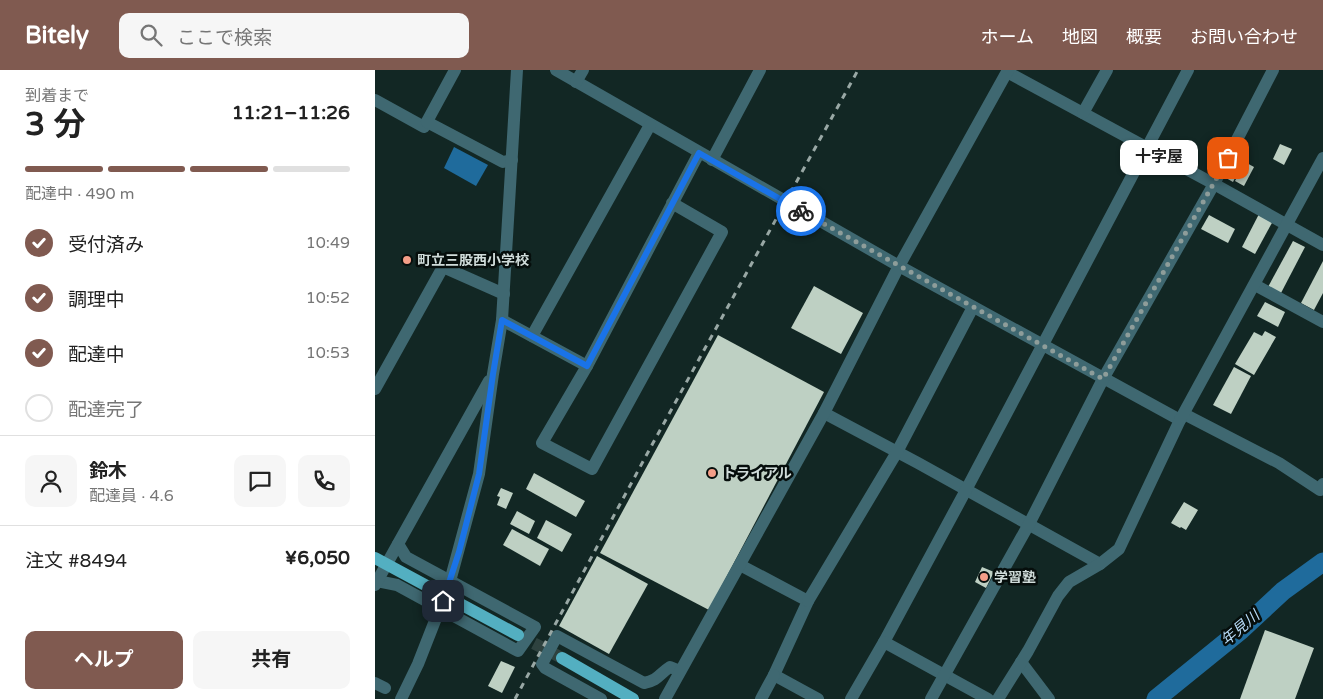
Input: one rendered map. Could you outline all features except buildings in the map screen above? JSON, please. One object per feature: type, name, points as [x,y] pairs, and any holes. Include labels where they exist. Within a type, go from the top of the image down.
[{"type":"main road","points":[[375,558],[518,635]]},
{"type":"main road","points":[[562,658],[633,699]]},
{"type":"street","points":[[375,100],[424,127],[455,70]]},
{"type":"street","points":[[401,699],[449,585],[479,474],[502,320],[517,70]]},
{"type":"street","points":[[556,70],[899,266],[1103,379],[1279,463],[1320,490],[1323,484]]},
{"type":"street","points":[[576,82],[583,70]]},
{"type":"street","points":[[712,160],[760,70]]},
{"type":"street","points":[[1083,114],[1107,70]]},
{"type":"street","points":[[851,699],[967,490],[1188,70]]},
{"type":"street","points":[[931,699],[1029,524],[1103,379],[1214,184],[1273,70]]},
{"type":"street","points":[[665,699],[824,413],[899,266],[1007,71],[1323,245]]},
{"type":"street","points":[[427,122],[503,162],[512,160]]},
{"type":"street","points":[[532,336],[650,125]]},
{"type":"street","points":[[673,203],[722,232],[592,469],[542,443],[587,366],[699,153]]},
{"type":"street","points":[[998,699],[1058,596],[1069,582],[1100,564],[1119,549],[1182,417],[1323,158]]},
{"type":"street","points":[[375,389],[380,368],[443,267],[504,294]]},
{"type":"street","points":[[1255,285],[1323,322]]},
{"type":"street","points":[[761,699],[808,600],[897,452],[973,307]]},
{"type":"street","points":[[502,320],[587,366]]},
{"type":"street","points":[[398,544],[406,557],[535,627],[518,651],[397,585],[376,583],[493,374]]},
{"type":"street","points":[[824,413],[1100,564]]},
{"type":"street","points":[[740,565],[808,600]]},
{"type":"street","points":[[601,699],[545,668],[542,664],[557,636],[644,683],[660,678],[665,670],[670,667],[680,671]]},
{"type":"street","points":[[884,642],[988,699]]},
{"type":"street","points":[[1021,662],[1049,699]]},
{"type":"street","points":[[774,675],[818,699]]},
{"type":"water","points":[[454,147],[488,165],[476,186],[444,168]]},
{"type":"waterway","name":"年見川","points":[[1156,699],[1241,630],[1283,591],[1323,562]]},
{"type":"tunnel","points":[[518,635],[562,658]]},
{"type":"railway","points":[[515,699],[858,70]]},
{"type":"way so far","points":[[801,211],[1103,379],[1228,158]]},
{"type":"place","name":"十字屋","points":[[1228,158]]},
{"type":"place","name":"町立三股西小学校","points":[[407,260]]},
{"type":"place","name":"トライアル","points":[[712,473]]},
{"type":"place","name":"学習塾","points":[[984,577]]},
{"type":"route","points":[[443,601],[459,552],[479,474],[502,320],[587,366],[699,153],[801,211]]}]
